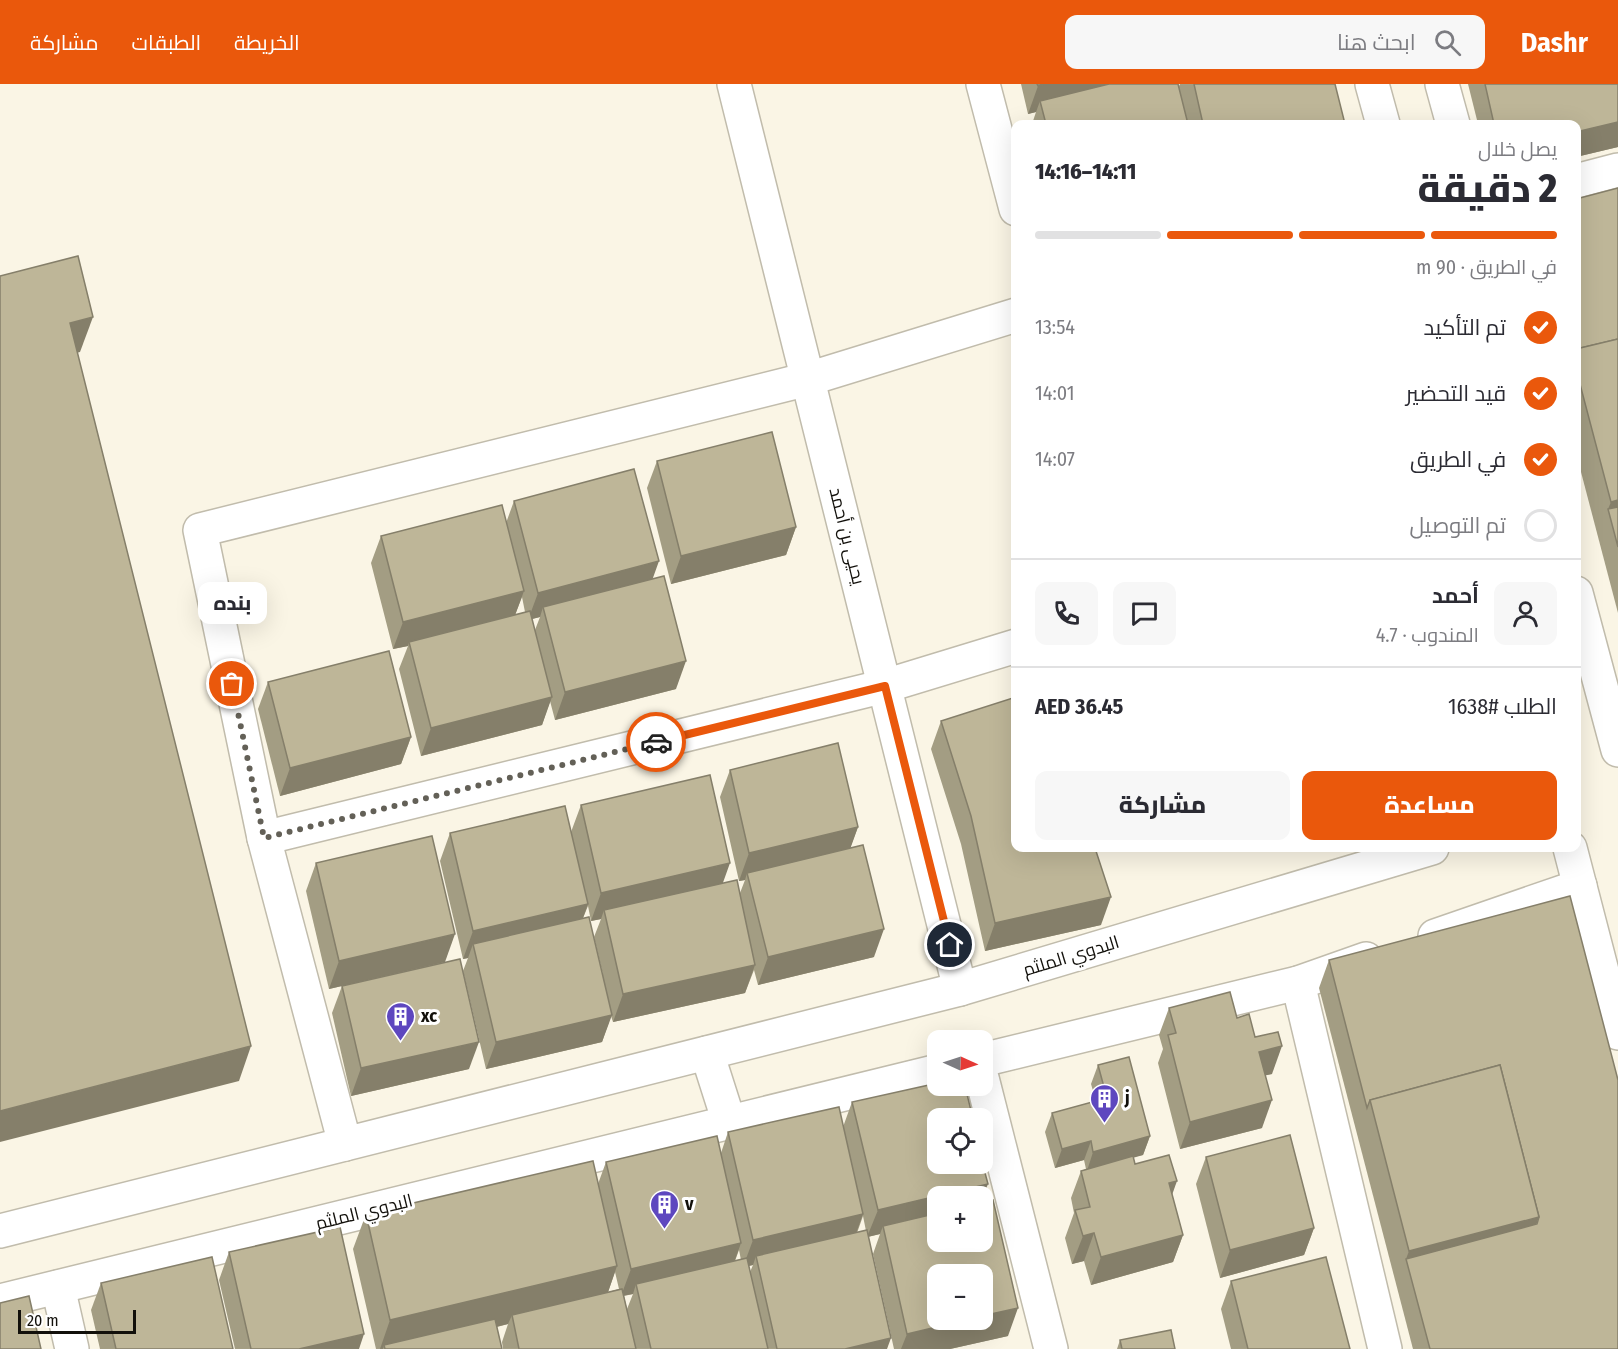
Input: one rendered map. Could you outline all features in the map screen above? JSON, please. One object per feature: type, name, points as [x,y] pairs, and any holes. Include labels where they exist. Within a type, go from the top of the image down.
[{"type":"street","name":"يحيى بن أحمد","points":[[734,84],[960,989]]},
{"type":"street","points":[[982,84],[1011,191]]},
{"type":"street","points":[[1372,84],[1382,120]]},
{"type":"street","points":[[1442,84],[1452,120]]},
{"type":"street","points":[[1581,180],[1618,170]]},
{"type":"street","points":[[345,1144],[264,838],[200,530],[808,379],[1011,317]]},
{"type":"street","points":[[1581,612],[1618,750]]},
{"type":"street","points":[[264,838],[885,686],[1011,648]]},
{"type":"street","name":"البدوي الملثم","points":[[0,1231],[960,989],[1419,852]]},
{"type":"street","points":[[1571,852],[1618,1033]]},
{"type":"street","points":[[993,1057],[1298,983],[1580,886]]},
{"type":"street","points":[[1298,983],[1385,1349]]},
{"type":"street","points":[[707,1053],[729,1122]]},
{"type":"street","name":"البدوي الملثم","points":[[0,1301],[927,1074]]},
{"type":"street","points":[[987,1096],[1051,1349]]},
{"type":"street","points":[[57,1287],[72,1349]]},
{"type":"building","points":[[1109,84],[1178,84],[1187,120],[1045,120],[1040,101]]},
{"type":"building","points":[[1194,84],[1335,84],[1344,120],[1202,120]]},
{"type":"building","points":[[1485,84],[1618,84],[1618,122],[1581,131],[1581,120],[1493,120]]},
{"type":"building","points":[[1618,188],[1618,339],[1581,348],[1581,198]]},
{"type":"building","points":[[78,256],[93,317],[70,323],[251,1046],[0,1111],[0,276]]},
{"type":"building","points":[[1618,339],[1618,500],[1611,502],[1581,388],[1581,348]]},
{"type":"building","points":[[772,432],[796,527],[681,556],[657,461]]},
{"type":"building","points":[[634,469],[659,561],[538,593],[514,501]]},
{"type":"building","points":[[502,505],[524,591],[403,622],[381,536]]},
{"type":"building","points":[[1618,507],[1618,547],[1608,509]]},
{"type":"building","points":[[664,576],[686,661],[565,692],[543,607]]},
{"type":"building","points":[[530,611],[552,697],[431,728],[409,642]]},
{"type":"building","points":[[389,651],[411,737],[290,768],[268,682]]},
{"type":"building","points":[[1011,699],[1011,852],[1096,852],[1111,897],[995,923],[971,816],[941,721]]},
{"type":"building","points":[[838,743],[858,827],[749,853],[730,770]]},
{"type":"building","points":[[710,775],[730,863],[601,893],[581,805]]},
{"type":"building","points":[[565,806],[588,904],[473,931],[450,833]]},
{"type":"building","points":[[432,836],[455,934],[339,961],[316,863]]},
{"type":"building","points":[[863,845],[884,929],[768,957],[747,873]]},
{"type":"building","points":[[737,880],[755,965],[623,994],[604,910]]},
{"type":"building","points":[[1570,896],[1618,1080],[1618,1349],[1430,1349],[1406,1259],[1537,1224],[1539,1217],[1500,1065],[1370,1100],[1367,1108],[1329,960]]},
{"type":"building","points":[[589,917],[612,1015],[496,1042],[473,944]]},
{"type":"building","name":"xc","points":[[460,959],[479,1042],[361,1068],[342,986]]},
{"type":"building","points":[[1230,992],[1237,1018],[1249,1014],[1255,1037],[1278,1032],[1282,1046],[1259,1052],[1272,1100],[1190,1122],[1168,1035],[1176,1033],[1169,1008]]},
{"type":"building","points":[[1129,1057],[1150,1136],[1093,1152],[1091,1141],[1062,1149],[1052,1113],[1107,1098],[1098,1065]]},
{"type":"building","points":[[1500,1065],[1539,1217],[1409,1251],[1370,1100]]},
{"type":"building","points":[[927,1085],[927,1096],[967,1096],[970,1108],[927,1108],[927,1174],[985,1174],[988,1184],[927,1186],[927,1198],[878,1210],[852,1102]]},
{"type":"building","points":[[839,1107],[863,1214],[753,1240],[728,1132]]},
{"type":"building","points":[[1290,1135],[1314,1228],[1230,1250],[1206,1157]]},
{"type":"building","name":"v","points":[[717,1136],[741,1243],[631,1269],[606,1162]]},
{"type":"building","points":[[1169,1155],[1177,1181],[1169,1183],[1183,1235],[1101,1257],[1094,1233],[1083,1236],[1075,1210],[1090,1207],[1081,1171],[1133,1156],[1135,1164]]},
{"type":"building","points":[[593,1161],[617,1266],[390,1320],[366,1214]]},
{"type":"building","points":[[993,1200],[1018,1308],[993,1314],[993,1264],[927,1264],[927,1329],[907,1334],[883,1226],[927,1216],[927,1252],[993,1252]]},
{"type":"building","points":[[340,1227],[364,1334],[299,1349],[251,1349],[229,1252]]},
{"type":"building","points":[[867,1230],[891,1338],[845,1349],[777,1349],[756,1256]]},
{"type":"building","points":[[212,1257],[233,1349],[116,1349],[101,1283]]},
{"type":"building","points":[[1326,1257],[1350,1349],[1248,1349],[1231,1281]]},
{"type":"building","points":[[747,1258],[768,1349],[651,1349],[636,1284]]},
{"type":"building","points":[[622,1289],[636,1349],[519,1349],[512,1315]]},
{"type":"building","points":[[29,1296],[41,1349],[0,1349],[0,1303]]},
{"type":"building","points":[[495,1319],[502,1349],[385,1349],[384,1345]]},
{"type":"building","points":[[1171,1330],[1175,1349],[1122,1349],[1120,1340]]},
{"type":"way so far","points":[[232,684],[264,838],[656,742]]},
{"type":"place","name":"بنده","points":[[232,684]]},
{"type":"place","name":"xc","points":[[400,1042]]},
{"type":"place","name":"j","points":[[1104,1124]]},
{"type":"place","name":"v","points":[[664,1230]]},
{"type":"route","points":[[656,742],[885,686],[950,945]]}]
